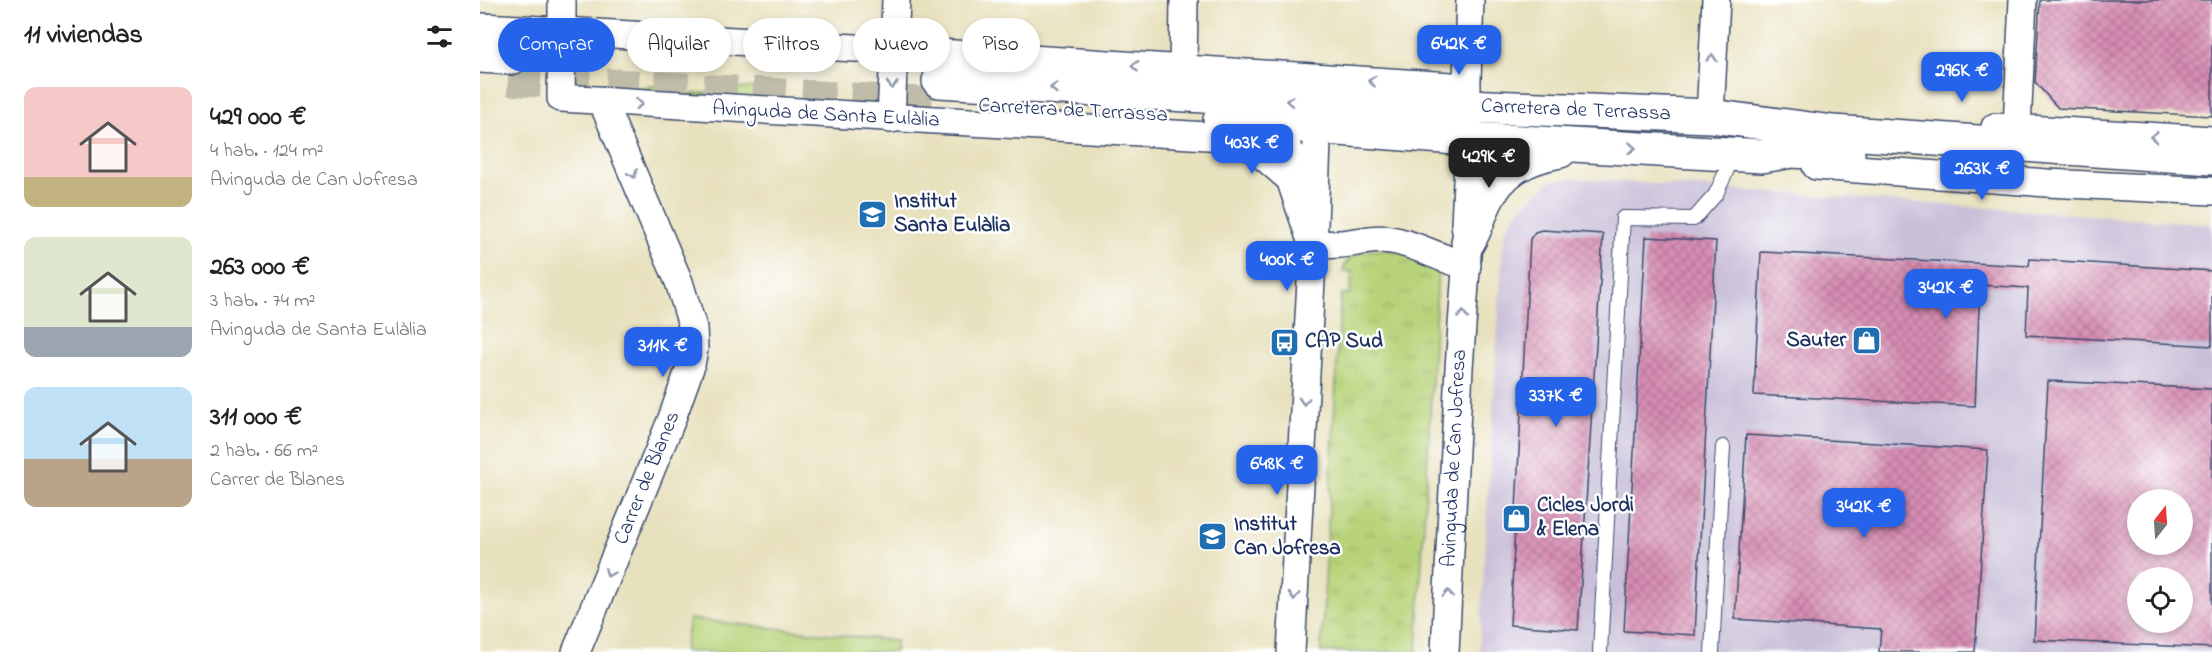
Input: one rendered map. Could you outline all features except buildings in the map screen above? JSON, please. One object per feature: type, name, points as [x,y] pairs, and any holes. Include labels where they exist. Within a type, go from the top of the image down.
[{"type":"main road","name":"Carretera de Terrassa","points":[[2212,158],[1833,132],[1710,116],[1466,96],[939,93],[1240,121],[1468,139],[1762,156],[1792,151],[2212,176]]},
{"type":"main road","points":[[1467,253],[1485,202],[1503,175],[1527,159],[1587,145]]},
{"type":"street","points":[[562,0],[562,18]]},
{"type":"street","points":[[896,18],[897,0]]},
{"type":"street","points":[[1183,69],[1184,0]]},
{"type":"street","name":"Avinguda de Can Jofresa","points":[[1445,652],[1467,253],[1465,225],[1468,139],[1466,96],[1470,0]]},
{"type":"street","points":[[1716,0],[1710,116],[1836,119],[2212,140]]},
{"type":"street","points":[[2018,128],[2023,0]]},
{"type":"street","points":[[480,27],[498,28]]},
{"type":"street","points":[[615,34],[853,48]]},
{"type":"street","points":[[950,54],[1183,69],[1431,97]]},
{"type":"street","name":"Avinguda de Santa Eulàlia","points":[[561,72],[561,98],[1242,138],[1290,179],[1312,244]]},
{"type":"street","points":[[891,119],[892,72]]},
{"type":"street","points":[[1291,652],[1317,141],[1322,128],[1340,118],[1407,117],[1431,97]]},
{"type":"street","name":"Carrer de Blanes","points":[[576,652],[671,421],[691,365],[694,349],[693,328],[679,282],[602,101]]},
{"type":"street","points":[[1240,121],[1263,133],[1290,152],[1314,180]]},
{"type":"street","points":[[1762,156],[1791,164],[1911,174],[2212,191]]},
{"type":"street","points":[[1312,244],[1342,244],[1372,239],[1390,240],[1402,242],[1449,262],[1467,253]]},
{"type":"lane","points":[[1600,652],[1623,218],[1694,219],[1716,194],[1726,172]]},
{"type":"lane","points":[[1712,652],[1723,447]]},
{"type":"shaded area","points":[[1573,178],[2212,224],[2212,652],[1479,652],[1502,255],[1506,227],[1526,202],[1551,181]]},
{"type":"green space","points":[[574,72],[577,72],[584,86],[574,88]]},
{"type":"green space","points":[[690,82],[690,86],[685,86],[685,95],[763,86],[761,106],[609,91]]},
{"type":"green space","points":[[1375,250],[1402,251],[1438,270],[1417,652],[1321,652],[1341,294],[1350,294],[1352,272],[1343,271],[1352,256],[1359,253]]},
{"type":"green space","points":[[689,619],[896,641],[895,652],[684,652]]},
{"type":"tunnel","points":[[508,79],[939,104]]},
{"type":"place","name":"Institut Santa Eulàlia","points":[[873,214]]},
{"type":"place","name":"Sauter","points":[[1867,341]]},
{"type":"place","name":"CAP Sud","points":[[1284,342]]},
{"type":"place","name":"Cicles Jordi & Elena","points":[[1516,518]]},
{"type":"place","name":"Institut Can Jofresa","points":[[1213,537]]}]
